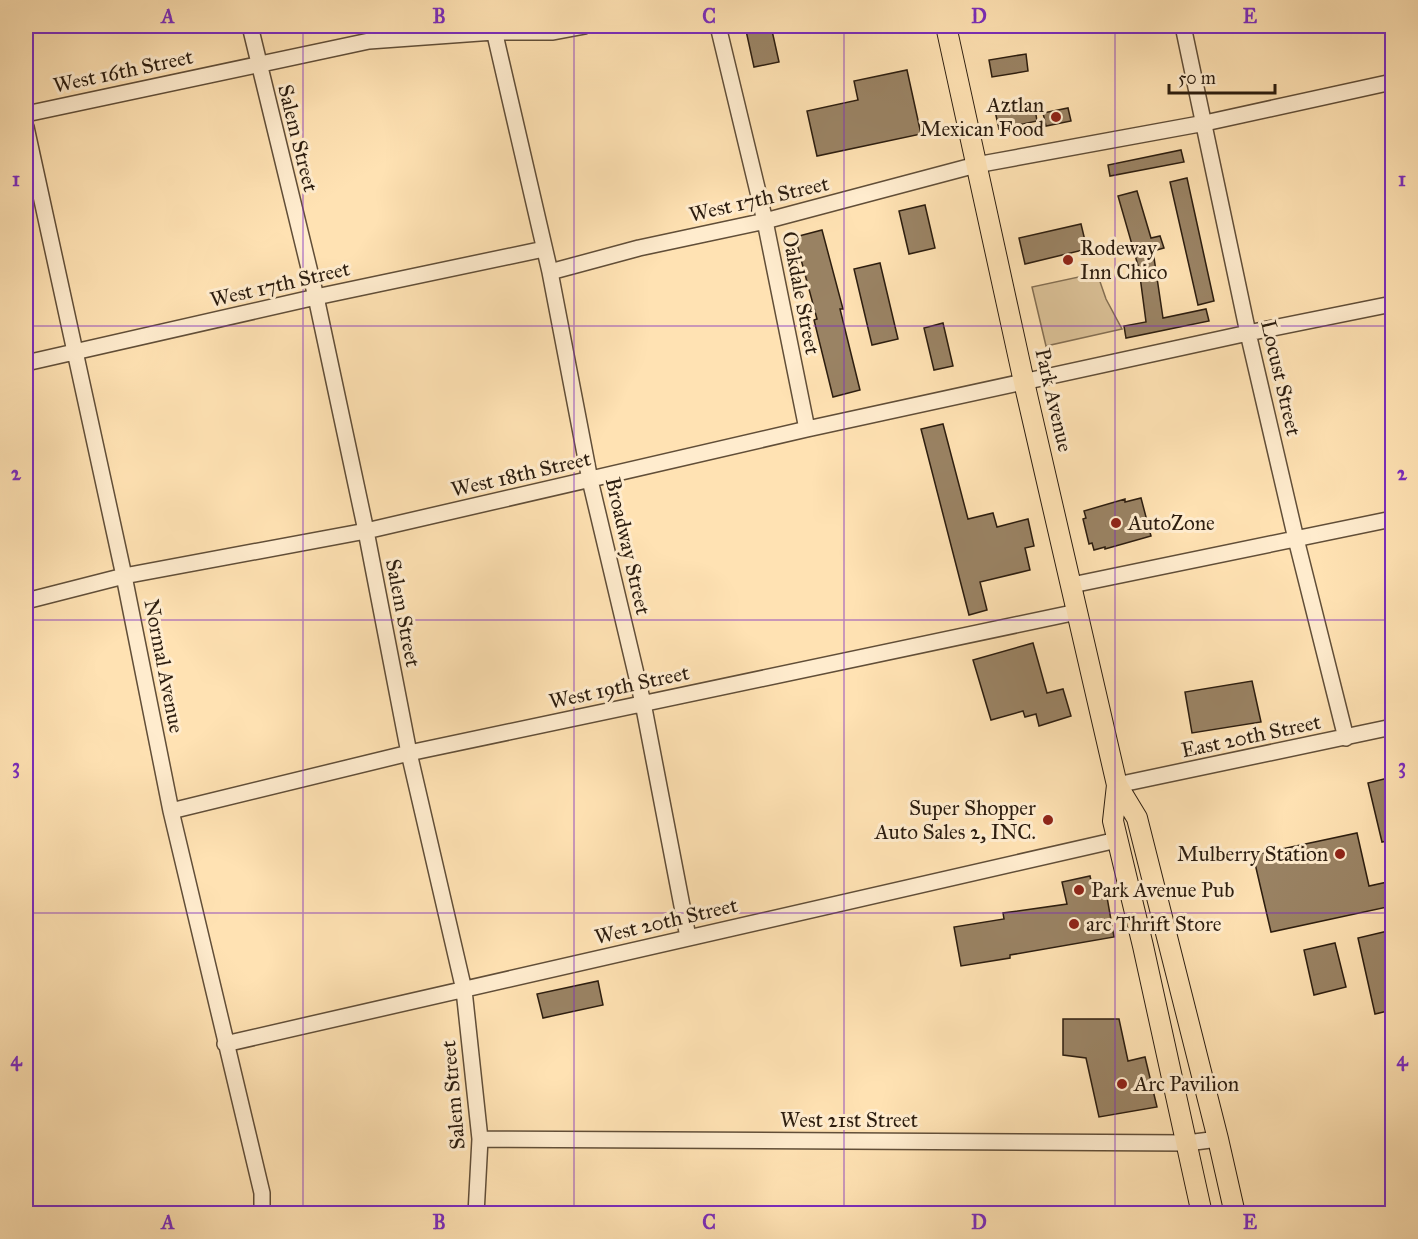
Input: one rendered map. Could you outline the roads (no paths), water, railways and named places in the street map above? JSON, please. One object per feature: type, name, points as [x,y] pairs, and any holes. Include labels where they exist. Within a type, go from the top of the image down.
[{"type":"main road","name":"Park Avenue","points":[[946,26],[1024,382],[1118,785],[1137,818],[1235,1214]]},
{"type":"main road","name":"Park Avenue","points":[[1118,785],[1113,821],[1202,1214]]},
{"type":"street","name":"Salem Street","points":[[250,26],[316,297],[366,531],[409,753],[464,990],[480,1138],[476,1214]]},
{"type":"street","name":"West 16th Street","points":[[26,114],[369,41],[493,28],[553,32],[585,26]]},
{"type":"street","name":"Oakdale Street","points":[[718,26],[765,221],[807,429]]},
{"type":"street","name":"Locust Street","points":[[1183,26],[1248,333],[1346,738]]},
{"type":"street","name":"Broadway Street","points":[[493,28],[550,272],[590,480],[643,703],[688,937]]},
{"type":"street","name":"West 17th Street","points":[[550,272],[639,248],[765,221],[976,165],[1205,123],[1392,82]]},
{"type":"street","name":"Normal Avenue","points":[[26,127],[124,576],[171,811],[262,1193],[261,1214]]},
{"type":"street","name":"West 17th Street","points":[[26,363],[316,297],[544,249]]},
{"type":"street","name":"West 18th Street","points":[[26,601],[124,576],[366,531],[807,429],[1392,304]]},
{"type":"street","points":[[1072,585],[1392,519]]},
{"type":"street","name":"West 19th Street","points":[[171,811],[409,753],[1077,612]]},
{"type":"street","name":"East 20th Street","points":[[1118,785],[1392,727]]},
{"type":"street","name":"West 20th Street","points":[[225,1044],[1117,840]]},
{"type":"street","name":"West 21st Street","points":[[480,1138],[1187,1143],[1218,1139]]},
{"type":"place","name":"Aztlan Mexican Food","points":[[1056,117]]},
{"type":"place","name":"Rodeway Inn Chico","points":[[1068,260]]},
{"type":"place","name":"AutoZone","points":[[1116,523]]},
{"type":"place","name":"Super Shopper Auto Sales 2, INC.","points":[[1048,820]]},
{"type":"place","name":"Mulberry Station","points":[[1340,854]]},
{"type":"place","name":"Park Avenue Pub","points":[[1079,890]]},
{"type":"place","name":"arc Thrift Store","points":[[1074,924]]},
{"type":"place","name":"Arc Pavilion","points":[[1122,1084]]}]
